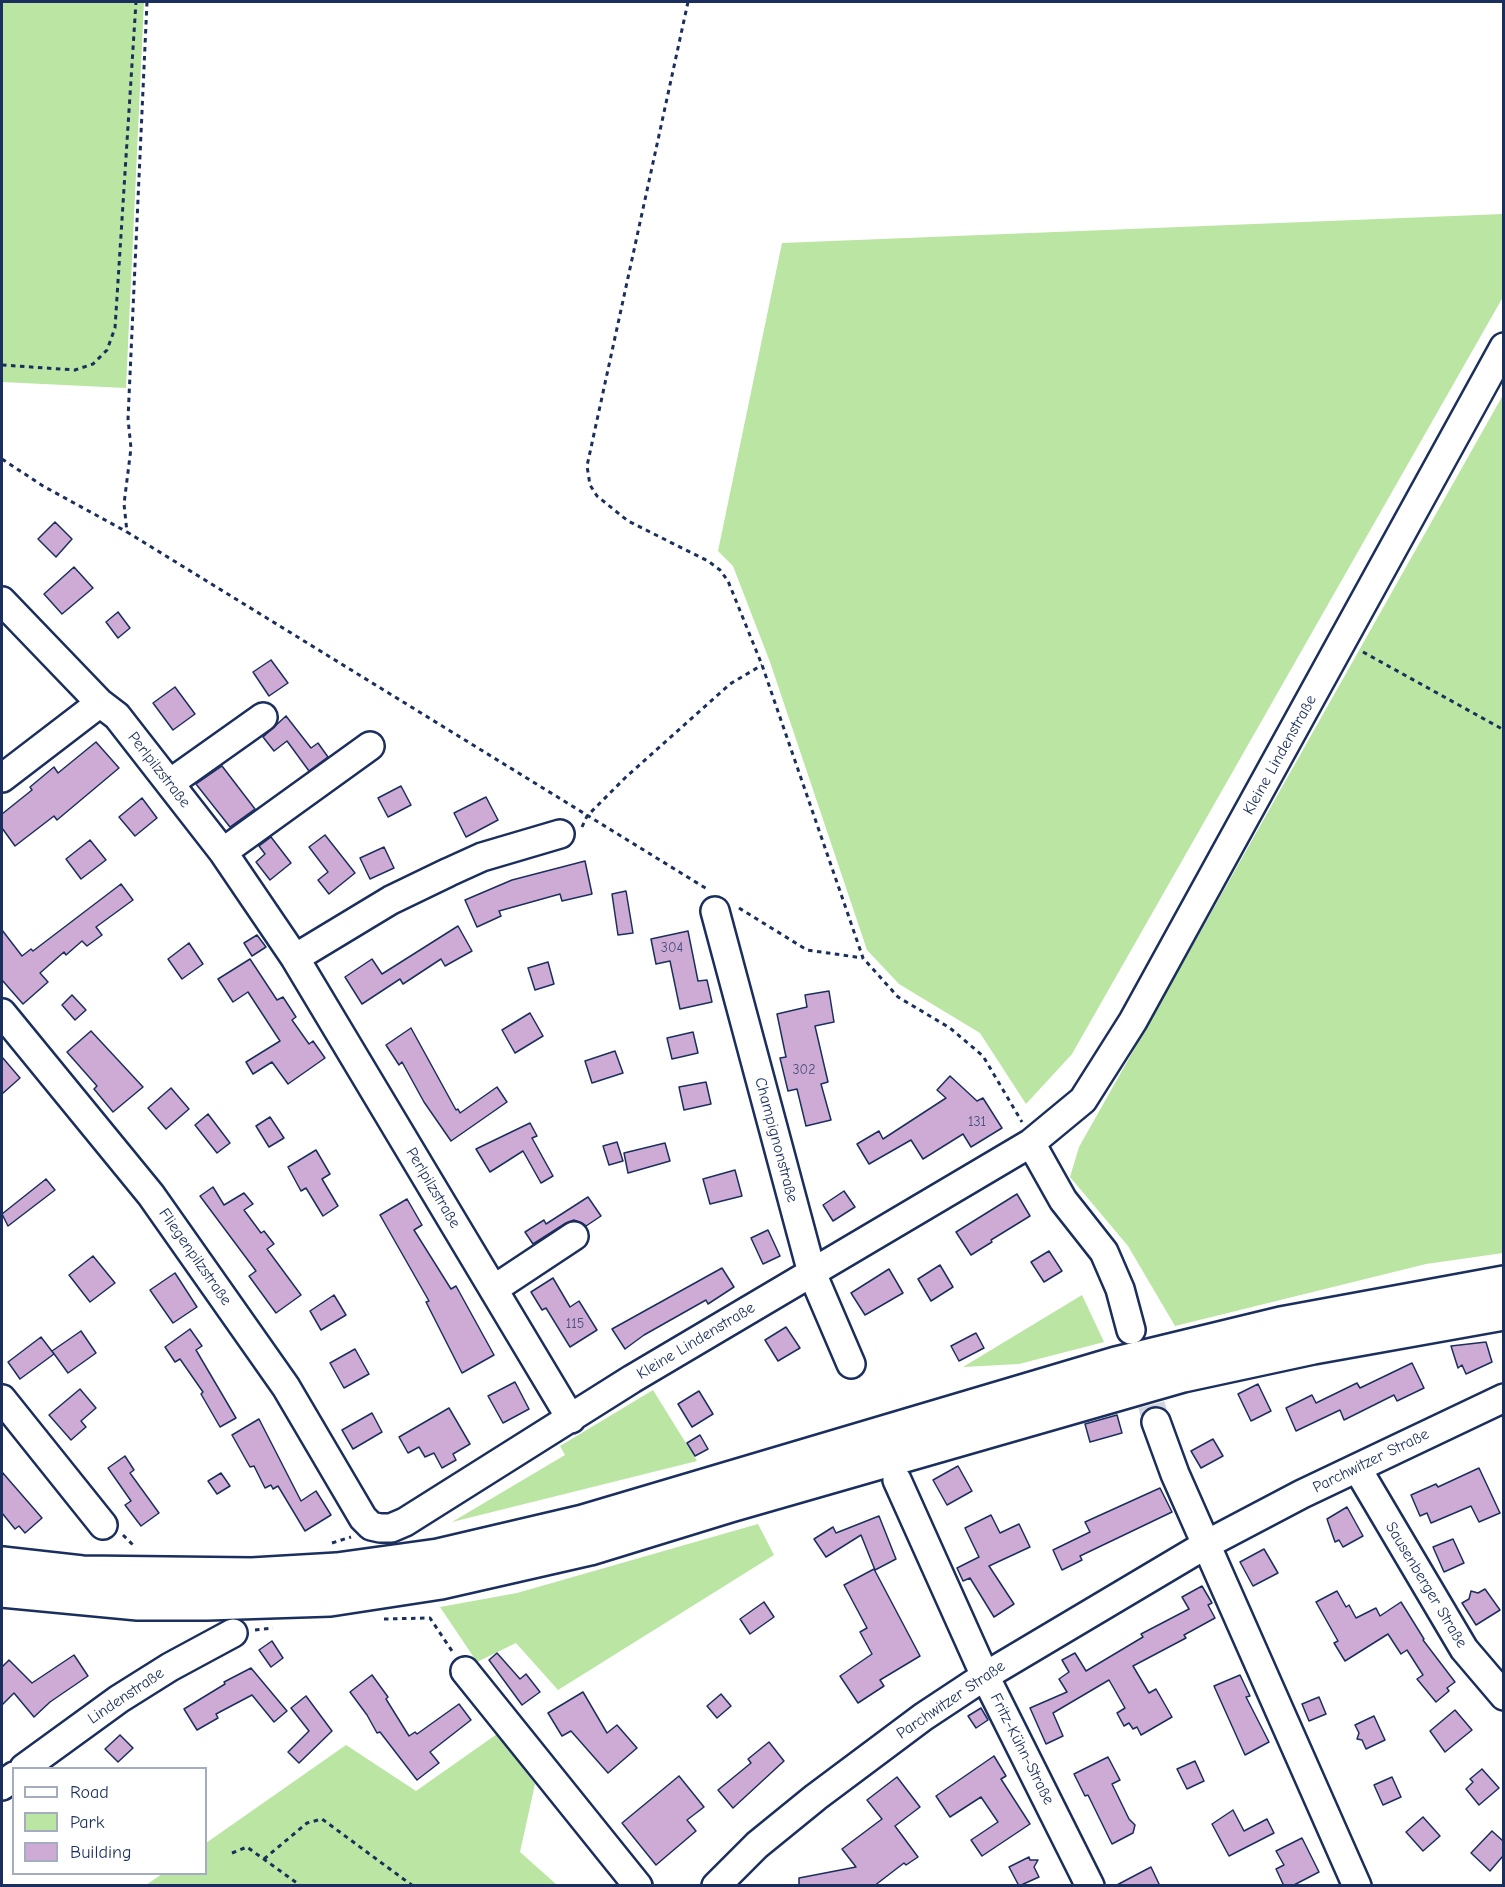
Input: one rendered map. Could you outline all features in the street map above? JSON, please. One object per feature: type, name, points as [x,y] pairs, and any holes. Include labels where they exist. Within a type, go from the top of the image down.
[{"type":"highway","points":[[2,1564],[82,1573],[252,1575],[337,1570],[438,1556],[583,1522],[1116,1364],[1281,1324],[1503,1283]]},
{"type":"highway","points":[[2,1590],[138,1603],[207,1603],[330,1599],[441,1582],[590,1548],[741,1502],[1183,1375],[1313,1347],[1503,1313]]},
{"type":"street","name":"Kleine Lindenstraße","points":[[363,1518],[371,1526],[380,1528],[391,1528],[405,1522],[632,1379],[1031,1143],[1083,1100],[1133,1021],[1503,347]]},
{"type":"street","name":"Perlpilzstraße","points":[[2,601],[100,703],[117,716],[223,852],[295,958],[571,1419]]},
{"type":"street","points":[[2,778],[100,703]]},
{"type":"street","points":[[170,783],[263,717]]},
{"type":"street","points":[[223,852],[370,746]]},
{"type":"street","points":[[295,958],[391,900],[449,872],[482,857],[560,834]]},
{"type":"street","name":"Champignonstraße","points":[[723,904],[812,1273],[851,1364]]},
{"type":"street","name":"Fliegenpilzstraße","points":[[2,1013],[151,1195],[286,1387],[363,1518]]},
{"type":"street","points":[[1031,1143],[1063,1200],[1104,1252],[1120,1288],[1131,1330]]},
{"type":"street","points":[[494,1289],[574,1236]]},
{"type":"street","name":"Parchwitzer Straße","points":[[716,1886],[757,1845],[816,1797],[923,1717],[985,1676],[1207,1544],[1357,1468],[1503,1398]]},
{"type":"street","points":[[2,1399],[103,1525]]},
{"type":"street","points":[[1156,1422],[1175,1474],[1357,1886]]},
{"type":"street","name":"Sausenberger Straße","points":[[1357,1468],[1464,1649],[1503,1696]]},
{"type":"street","name":"Fritz-Kühn-Straße","points":[[897,1480],[985,1676],[1090,1886]]},
{"type":"street","name":"Lindenstraße","points":[[23,1767],[119,1699],[170,1667],[233,1633]]},
{"type":"street","points":[[465,1671],[638,1886]]},
{"type":"path","points":[[2,365],[75,370],[93,364],[107,350],[115,328],[136,2]]},
{"type":"path","points":[[127,531],[124,504],[131,448],[130,397],[147,2]]},
{"type":"path","points":[[688,2],[587,466],[590,485],[609,507],[628,521],[708,561],[720,570],[737,598],[762,665],[863,958],[898,997],[950,1028],[983,1056],[1001,1082],[1031,1143]]},
{"type":"path","points":[[2,459],[43,486],[127,531],[587,816],[723,904],[807,950],[863,958]]},
{"type":"path","points":[[1343,641],[1503,730]]},
{"type":"path","points":[[587,816],[627,776],[729,684],[762,665]]},
{"type":"path","points":[[430,1618],[465,1671]]},
{"type":"path","points":[[233,1633],[275,1628]]},
{"type":"path","points":[[264,1858],[307,1823],[322,1819],[412,1886]]},
{"type":"path","points":[[232,1853],[247,1847],[301,1886]]},
{"type":"green space","points":[[2,2],[144,2],[126,388],[2,382]]},
{"type":"green space","points":[[1503,214],[1503,297],[1072,1054],[1026,1104],[980,1033],[899,984],[867,950],[770,662],[733,566],[718,551],[782,243]]},
{"type":"green space","points":[[1503,395],[1503,1253],[1426,1264],[1175,1326],[1128,1246],[1070,1177],[1079,1147]]},
{"type":"green space","points":[[1082,1295],[1104,1342],[1019,1364],[963,1367]]},
{"type":"green space","points":[[653,1390],[697,1461],[452,1522],[565,1455],[560,1446]]},
{"type":"green space","points":[[758,1524],[774,1555],[558,1690],[516,1643],[477,1662],[440,1607],[517,1593]]},
{"type":"green space","points":[[497,1734],[535,1784],[520,1852],[557,1885],[146,1885],[161,1875],[207,1875],[207,1842],[346,1745],[416,1791]]},
{"type":"building","points":[[55,522],[72,539],[56,557],[38,539]]},
{"type":"building","points":[[74,567],[93,588],[62,614],[44,594]]},
{"type":"building","points":[[118,612],[130,628],[118,638],[106,622]]},
{"type":"building","points":[[271,660],[288,683],[269,696],[253,672]]},
{"type":"building","points":[[175,687],[195,714],[173,730],[153,703]]},
{"type":"building","points":[[286,716],[311,748],[318,743],[328,757],[309,771],[287,741],[274,751],[263,737]]},
{"type":"building","points":[[96,742],[119,768],[57,820],[54,816],[15,846],[2,828],[2,814],[32,790],[30,787],[54,767],[58,773]]},
{"type":"building","points":[[222,766],[255,809],[230,827],[196,784]]},
{"type":"building","points":[[401,786],[411,805],[388,817],[378,798]]},
{"type":"building","points":[[486,797],[498,820],[466,837],[454,813]]},
{"type":"building","points":[[142,798],[157,818],[135,836],[119,817]]},
{"type":"building","points":[[325,835],[355,873],[329,894],[318,880],[328,872],[309,847]]},
{"type":"building","points":[[271,837],[291,863],[270,880],[256,862],[265,854],[259,846]]},
{"type":"building","points":[[90,840],[106,860],[81,879],[66,859]]},
{"type":"building","points":[[384,847],[394,868],[370,879],[360,858]]},
{"type":"building","points":[[585,861],[592,894],[562,901],[560,894],[499,911],[501,916],[477,927],[465,900],[512,880]]},
{"type":"building","points":[[121,884],[133,900],[96,927],[102,935],[87,946],[82,941],[66,955],[64,952],[40,973],[48,982],[23,1004],[2,980],[2,930],[22,956],[31,949],[33,951]]},
{"type":"building","points":[[626,891],[633,933],[618,935],[612,894]]},
{"type":"building","points":[[458,926],[472,951],[445,966],[441,959],[403,984],[400,979],[362,1004],[345,977],[372,959],[382,974]]},
{"type":"building","points":[[688,931],[698,981],[707,980],[712,1002],[680,1009],[670,961],[656,964],[651,939]]},
{"type":"building","points":[[257,935],[266,947],[252,956],[244,943]]},
{"type":"building","points":[[189,943],[203,964],[182,979],[168,959]]},
{"type":"building","points":[[250,959],[277,1000],[283,997],[296,1017],[292,1020],[309,1044],[313,1041],[325,1058],[288,1084],[272,1062],[253,1074],[246,1062],[280,1041],[248,992],[233,1002],[218,979]]},
{"type":"building","points":[[548,962],[554,984],[535,990],[528,968]]},
{"type":"building","points":[[829,991],[834,1022],[815,1026],[828,1082],[821,1084],[831,1120],[806,1126],[797,1089],[788,1091],[780,1058],[786,1057],[777,1014],[807,1007],[805,995]]},
{"type":"building","points":[[72,995],[86,1010],[75,1020],[62,1005]]},
{"type":"building","points":[[530,1013],[543,1036],[515,1053],[502,1030]]},
{"type":"building","points":[[411,1028],[456,1110],[458,1109],[460,1113],[497,1087],[507,1102],[451,1141],[424,1102],[402,1062],[399,1065],[386,1045]]},
{"type":"building","points":[[91,1031],[143,1087],[113,1112],[94,1089],[97,1086],[67,1052]]},
{"type":"building","points":[[693,1032],[698,1053],[672,1059],[667,1038]]},
{"type":"building","points":[[615,1051],[623,1073],[592,1083],[585,1061]]},
{"type":"building","points":[[2,1057],[20,1078],[2,1094]]},
{"type":"building","points":[[950,1076],[977,1101],[983,1098],[1002,1128],[971,1147],[963,1134],[923,1159],[911,1140],[869,1164],[857,1144],[879,1131],[883,1139],[946,1098],[937,1090]]},
{"type":"building","points":[[706,1082],[711,1104],[684,1110],[679,1087]]},
{"type":"building","points":[[171,1088],[189,1109],[166,1129],[148,1108]]},
{"type":"building","points":[[208,1114],[230,1143],[217,1153],[195,1125]]},
{"type":"building","points":[[270,1117],[284,1138],[269,1147],[256,1126]]},
{"type":"building","points":[[530,1123],[537,1136],[532,1138],[553,1176],[541,1183],[523,1151],[490,1172],[476,1149]]},
{"type":"building","points":[[617,1142],[623,1161],[609,1165],[603,1146]]},
{"type":"building","points":[[665,1143],[670,1161],[628,1173],[624,1153]]},
{"type":"building","points":[[316,1150],[330,1174],[322,1179],[338,1206],[323,1216],[306,1188],[301,1191],[288,1167]]},
{"type":"building","points":[[735,1170],[742,1196],[710,1204],[703,1179]]},
{"type":"building","points":[[46,1179],[55,1190],[8,1226],[2,1214]]},
{"type":"building","points":[[213,1187],[224,1205],[244,1193],[253,1204],[244,1210],[261,1233],[264,1231],[274,1244],[267,1249],[301,1295],[276,1313],[249,1276],[256,1271],[200,1196]]},
{"type":"building","points":[[844,1191],[855,1207],[833,1221],[823,1205]]},
{"type":"building","points":[[1017,1194],[1030,1216],[971,1255],[956,1232]]},
{"type":"building","points":[[588,1197],[601,1216],[586,1226],[574,1220],[566,1223],[533,1244],[525,1232],[544,1220],[546,1224]]},
{"type":"building","points":[[407,1199],[422,1225],[414,1230],[451,1289],[456,1286],[494,1355],[462,1373],[426,1302],[429,1301],[380,1215]]},
{"type":"building","points":[[768,1230],[780,1256],[763,1264],[751,1238]]},
{"type":"building","points":[[1049,1251],[1062,1271],[1044,1282],[1031,1262]]},
{"type":"building","points":[[93,1256],[115,1283],[90,1302],[69,1275]]},
{"type":"building","points":[[940,1265],[953,1287],[931,1301],[918,1279]]},
{"type":"building","points":[[722,1268],[734,1287],[708,1304],[706,1300],[644,1335],[625,1349],[612,1329]]},
{"type":"building","points":[[889,1269],[903,1293],[865,1315],[851,1293]]},
{"type":"building","points":[[175,1273],[197,1307],[173,1323],[150,1290]]},
{"type":"building","points":[[553,1278],[570,1307],[579,1301],[597,1330],[570,1347],[546,1308],[542,1310],[531,1292]]},
{"type":"building","points":[[334,1295],[346,1315],[321,1330],[310,1311]]},
{"type":"building","points":[[786,1327],[800,1348],[778,1361],[765,1340]]},
{"type":"building","points":[[190,1329],[202,1346],[196,1350],[236,1418],[220,1427],[201,1394],[203,1392],[180,1359],[175,1362],[165,1347]]},
{"type":"building","points":[[81,1331],[96,1353],[68,1373],[52,1351]]},
{"type":"building","points":[[976,1333],[984,1348],[959,1361],[951,1346]]},
{"type":"building","points":[[41,1337],[54,1354],[20,1379],[8,1362]]},
{"type":"building","points":[[1486,1342],[1492,1362],[1466,1374],[1462,1365],[1458,1368],[1451,1346]]},
{"type":"building","points":[[355,1349],[369,1374],[344,1388],[330,1363]]},
{"type":"building","points":[[1412,1363],[1424,1388],[1397,1401],[1394,1395],[1344,1420],[1340,1410],[1296,1431],[1286,1408],[1312,1395],[1316,1403],[1357,1383],[1360,1388]]},
{"type":"building","points":[[515,1382],[529,1409],[503,1423],[488,1396]]},
{"type":"building","points":[[1258,1384],[1271,1411],[1251,1421],[1238,1394]]},
{"type":"building","points":[[80,1389],[96,1408],[81,1421],[86,1427],[71,1440],[49,1415]]},
{"type":"building","points":[[699,1391],[713,1414],[692,1427],[678,1404]]},
{"type":"building","points":[[449,1408],[470,1444],[453,1454],[456,1460],[442,1468],[434,1453],[425,1457],[419,1447],[408,1453],[399,1437]]},
{"type":"building","points":[[372,1413],[382,1432],[353,1449],[342,1430]]},
{"type":"building","points":[[1117,1415],[1122,1433],[1090,1442],[1085,1424]]},
{"type":"building","points":[[259,1419],[301,1501],[316,1491],[331,1515],[305,1531],[278,1486],[273,1489],[271,1485],[265,1488],[254,1466],[250,1467],[232,1435]]},
{"type":"building","points":[[700,1435],[708,1449],[695,1456],[687,1443]]},
{"type":"building","points":[[1213,1439],[1223,1456],[1201,1468],[1191,1451]]},
{"type":"building","points":[[125,1456],[134,1470],[130,1473],[159,1513],[141,1526],[125,1505],[131,1501],[108,1468]]},
{"type":"building","points":[[958,1466],[972,1491],[947,1505],[933,1480]]},
{"type":"building","points":[[1479,1468],[1500,1513],[1479,1522],[1471,1506],[1431,1523],[1427,1513],[1420,1516],[1411,1495],[1436,1484],[1438,1487]]},
{"type":"building","points":[[2,1472],[42,1518],[25,1533],[19,1526],[15,1529],[2,1513]]},
{"type":"building","points":[[221,1473],[230,1486],[217,1494],[208,1481]]},
{"type":"building","points":[[1160,1488],[1172,1512],[1080,1556],[1082,1560],[1062,1570],[1053,1550],[1090,1532],[1085,1522]]},
{"type":"building","points":[[1347,1507],[1363,1536],[1343,1547],[1339,1540],[1335,1542],[1327,1519]]},
{"type":"building","points":[[991,1515],[1000,1533],[1019,1524],[1030,1547],[989,1566],[1014,1604],[994,1617],[970,1578],[963,1581],[957,1568],[979,1557],[965,1528]]},
{"type":"building","points":[[879,1516],[896,1559],[875,1570],[861,1535],[826,1557],[814,1539],[833,1527],[836,1533]]},
{"type":"building","points":[[1453,1539],[1464,1563],[1444,1572],[1433,1547]]},
{"type":"building","points":[[1264,1549],[1278,1573],[1253,1586],[1240,1562]]},
{"type":"building","points":[[874,1569],[920,1656],[880,1680],[884,1686],[858,1703],[840,1676],[872,1654],[860,1632],[867,1628],[844,1585]]},
{"type":"building","points":[[1202,1586],[1212,1603],[1208,1605],[1215,1618],[1184,1635],[1186,1638],[1133,1666],[1149,1693],[1156,1689],[1172,1717],[1141,1735],[1137,1727],[1133,1729],[1129,1723],[1124,1726],[1117,1713],[1125,1708],[1109,1680],[1053,1713],[1063,1736],[1046,1744],[1030,1708],[1067,1692],[1059,1679],[1069,1672],[1062,1660],[1075,1653],[1086,1671],[1143,1637],[1141,1634],[1189,1609],[1182,1597]]},
{"type":"building","points":[[1485,1589],[1500,1610],[1476,1625],[1462,1603],[1469,1599],[1471,1591],[1478,1593]]},
{"type":"building","points":[[1337,1591],[1346,1607],[1349,1605],[1356,1618],[1376,1608],[1380,1616],[1401,1602],[1423,1640],[1455,1682],[1447,1688],[1449,1691],[1436,1702],[1417,1679],[1423,1675],[1407,1650],[1401,1654],[1388,1634],[1345,1661],[1334,1643],[1338,1641],[1316,1602]]},
{"type":"building","points":[[764,1602],[774,1617],[750,1634],[740,1619]]},
{"type":"building","points":[[272,1641],[283,1658],[271,1667],[259,1650]]},
{"type":"building","points":[[497,1653],[520,1679],[526,1674],[540,1692],[522,1705],[489,1660]]},
{"type":"building","points":[[74,1655],[88,1676],[50,1702],[34,1717],[14,1693],[2,1705],[2,1667],[9,1660],[32,1683]]},
{"type":"building","points":[[251,1668],[287,1711],[274,1722],[252,1695],[216,1714],[218,1718],[197,1730],[184,1709],[225,1684],[224,1682]]},
{"type":"building","points":[[372,1675],[388,1697],[386,1699],[409,1736],[415,1732],[417,1734],[459,1704],[471,1720],[430,1752],[439,1763],[417,1780],[380,1732],[377,1733],[350,1692]]},
{"type":"building","points":[[1240,1675],[1250,1696],[1246,1697],[1269,1742],[1245,1755],[1214,1686]]},
{"type":"building","points":[[583,1692],[607,1733],[617,1725],[637,1748],[608,1773],[571,1731],[562,1736],[548,1713]]},
{"type":"building","points":[[721,1694],[731,1706],[717,1718],[707,1706]]},
{"type":"building","points":[[306,1696],[332,1731],[299,1763],[288,1752],[309,1731],[291,1708]]},
{"type":"building","points":[[1319,1697],[1326,1714],[1309,1721],[1302,1704]]},
{"type":"building","points":[[981,1708],[988,1720],[976,1728],[968,1716]]},
{"type":"building","points":[[1455,1710],[1472,1730],[1445,1752],[1430,1731]]},
{"type":"building","points":[[1374,1716],[1385,1740],[1366,1749],[1362,1740],[1357,1739],[1359,1733],[1355,1725]]},
{"type":"building","points":[[120,1735],[133,1748],[118,1762],[105,1749]]},
{"type":"building","points":[[769,1742],[784,1761],[733,1808],[718,1790],[751,1763],[748,1759]]},
{"type":"building","points":[[994,1756],[1006,1776],[1001,1779],[1030,1824],[982,1856],[971,1840],[998,1822],[981,1797],[950,1817],[936,1796]]},
{"type":"building","points":[[1108,1757],[1120,1780],[1112,1784],[1129,1819],[1135,1825],[1133,1833],[1112,1844],[1088,1795],[1085,1796],[1074,1774]]},
{"type":"building","points":[[1195,1761],[1204,1781],[1187,1789],[1177,1769]]},
{"type":"building","points":[[1482,1769],[1499,1788],[1479,1805],[1466,1789],[1473,1782],[1470,1779]]},
{"type":"building","points":[[679,1776],[704,1807],[687,1820],[696,1831],[656,1865],[622,1823]]},
{"type":"building","points":[[897,1777],[920,1807],[895,1826],[918,1857],[906,1865],[904,1863],[874,1886],[799,1886],[799,1878],[856,1867],[842,1849],[882,1819],[867,1800]]},
{"type":"building","points":[[1392,1777],[1401,1797],[1383,1805],[1374,1785]]},
{"type":"building","points":[[1233,1810],[1244,1831],[1267,1819],[1274,1833],[1229,1856],[1212,1824]]},
{"type":"building","points":[[1423,1817],[1440,1836],[1423,1851],[1406,1832]]},
{"type":"building","points":[[1492,1831],[1503,1841],[1503,1856],[1490,1871],[1471,1853]]},
{"type":"building","points":[[1302,1838],[1319,1872],[1292,1886],[1284,1886],[1276,1869],[1284,1865],[1276,1851]]},
{"type":"building","points":[[1029,1857],[1030,1860],[1038,1860],[1034,1867],[1039,1877],[1019,1886],[1009,1867]]},
{"type":"building","points":[[1151,1867],[1160,1886],[1115,1886]]},
{"type":"tunnel","points":[[1141,1365],[1156,1422]]}]
